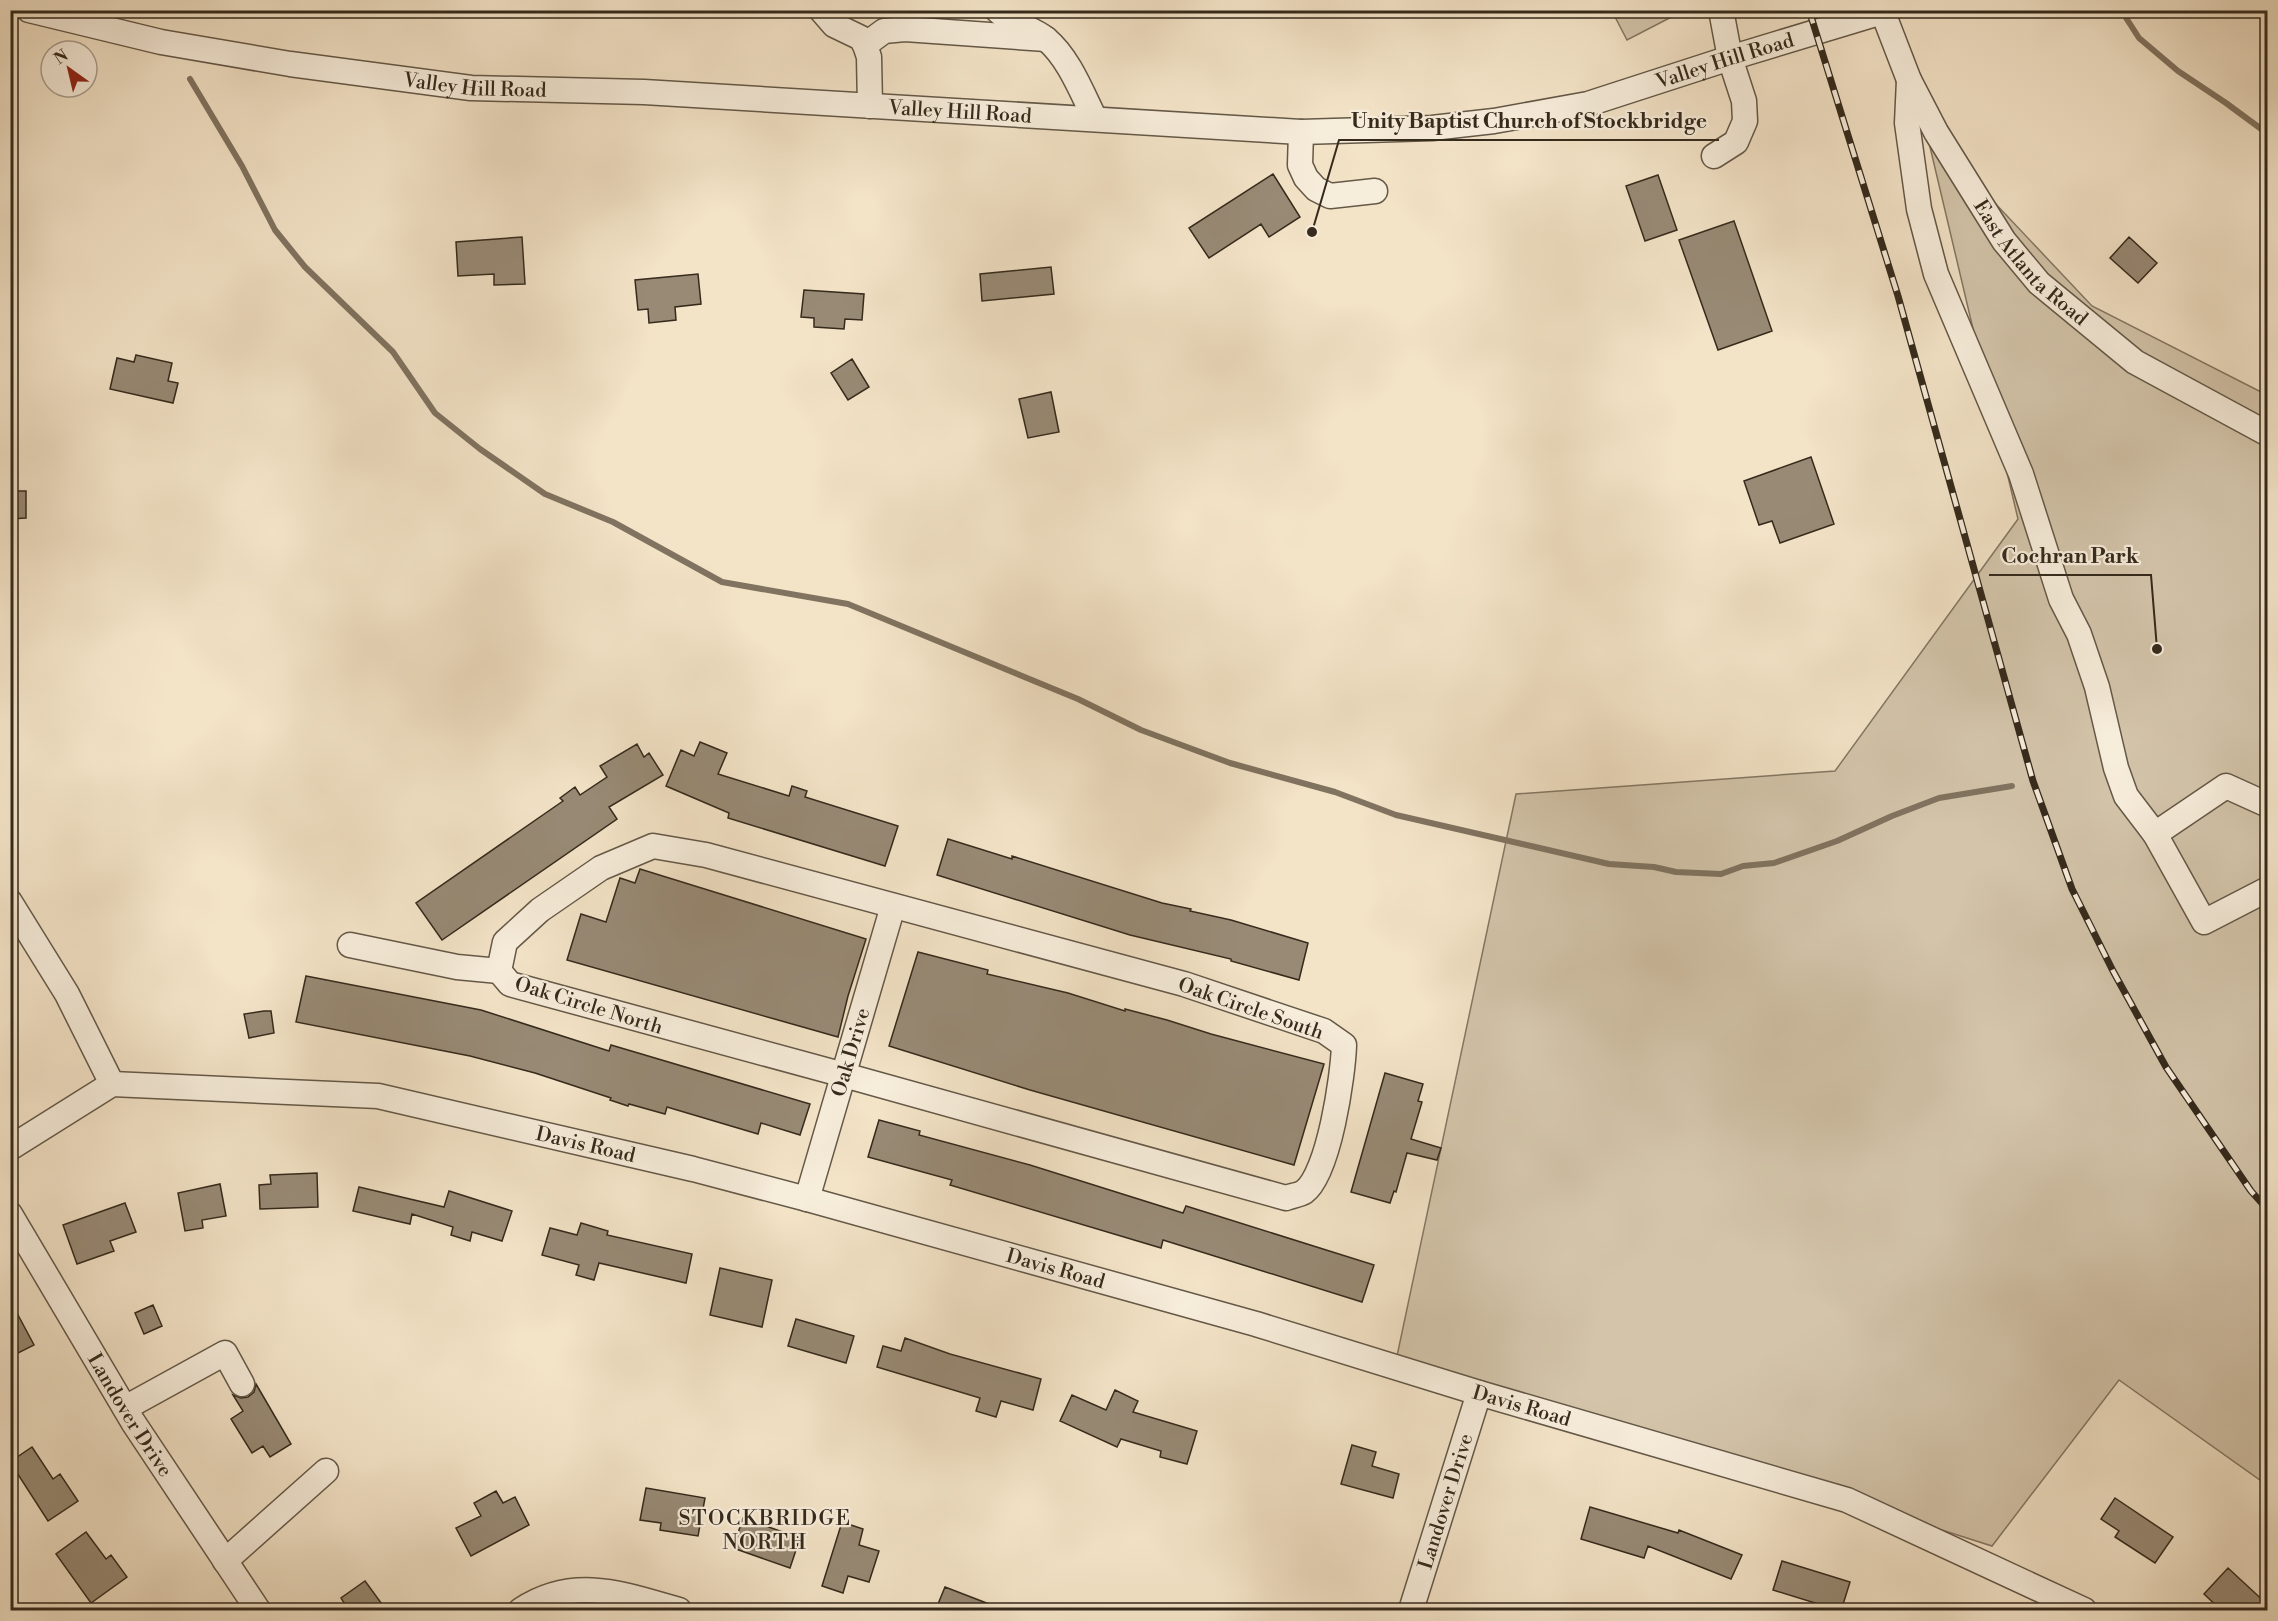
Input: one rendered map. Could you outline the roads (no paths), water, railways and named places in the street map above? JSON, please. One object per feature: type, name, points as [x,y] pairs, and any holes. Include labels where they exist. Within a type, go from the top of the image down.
[{"type":"street","name":"Valley Hill Road","points":[[29,10],[161,42],[290,64],[471,88],[644,92],[1301,132],[1432,128],[1494,121],[1588,105],[1882,11]]},
{"type":"street","points":[[821,10],[834,25],[861,38],[865,45],[869,57],[870,106]]},
{"type":"street","points":[[997,10],[1005,18],[1046,39],[1069,67],[1095,119]]},
{"type":"street","points":[[1714,156],[1736,142],[1745,121],[1744,101],[1730,58],[1721,10]]},
{"type":"street","name":"East Atlanta Road","points":[[1882,11],[1909,80],[1936,132],[2004,241],[2039,283],[2135,362],[2268,434]]},
{"type":"street","points":[[865,45],[884,31],[905,28],[1046,39]]},
{"type":"street","points":[[1909,80],[1907,123],[1917,199],[1936,274],[2021,474],[2061,599],[2079,634],[2097,687],[2116,768],[2126,796],[2155,834],[2204,922],[2268,889]]},
{"type":"street","points":[[1301,132],[1300,165],[1305,178],[1316,189],[1330,196],[1375,191]]},
{"type":"street","points":[[2155,834],[2226,786],[2268,805]]},
{"type":"street","name":"Oak Circle North","points":[[844,1075],[510,984],[499,971],[506,942],[540,910],[602,868],[653,846],[706,855],[893,906]]},
{"type":"street","points":[[10,902],[67,994],[112,1084],[10,1148]]},
{"type":"street","name":"Oak Circle South","points":[[844,1075],[1286,1198],[1304,1192],[1322,1165],[1343,1071],[1344,1045],[1324,1031],[1184,984],[893,906]]},
{"type":"street","name":"Oak Drive","points":[[807,1199],[893,906]]},
{"type":"street","points":[[351,945],[457,967],[499,971]]},
{"type":"street","name":"Davis Road","points":[[112,1084],[378,1096],[693,1169],[807,1199],[1256,1324],[1479,1393],[1847,1500],[2084,1611]]},
{"type":"street","name":"Landover Drive","points":[[10,1214],[125,1408],[258,1611]]},
{"type":"street","points":[[125,1408],[225,1353],[242,1384]]},
{"type":"street","name":"Landover Drive","points":[[1411,1611],[1479,1393]]},
{"type":"street","points":[[225,1562],[326,1471]]},
{"type":"street","points":[[520,1611],[532,1603],[565,1591],[624,1595],[679,1611]]},
{"type":"waterway","points":[[2121,10],[2139,38],[2178,71],[2268,134]]},
{"type":"waterway","points":[[190,79],[242,166],[275,230],[305,267],[393,352],[435,413],[480,449],[545,494],[613,522],[722,582],[848,604],[1078,699],[1141,730],[1230,763],[1335,792],[1396,815],[1609,864],[1654,867],[1676,872],[1721,874],[1743,866],[1774,863],[1837,841],[1939,798],[2012,786]]},
{"type":"railway","points":[[1809,10],[1898,296],[2033,781],[2072,889],[2113,971],[2166,1067],[2251,1191],[2268,1210]]},
{"type":"place","name":"Unity Baptist Church of Stockbridge","points":[[1312,232]]},
{"type":"place","name":"Cochran Park","points":[[2157,649]]},
{"type":"district","name":"STOCKBRIDGE NORTH","points":[[765,1530]]}]
